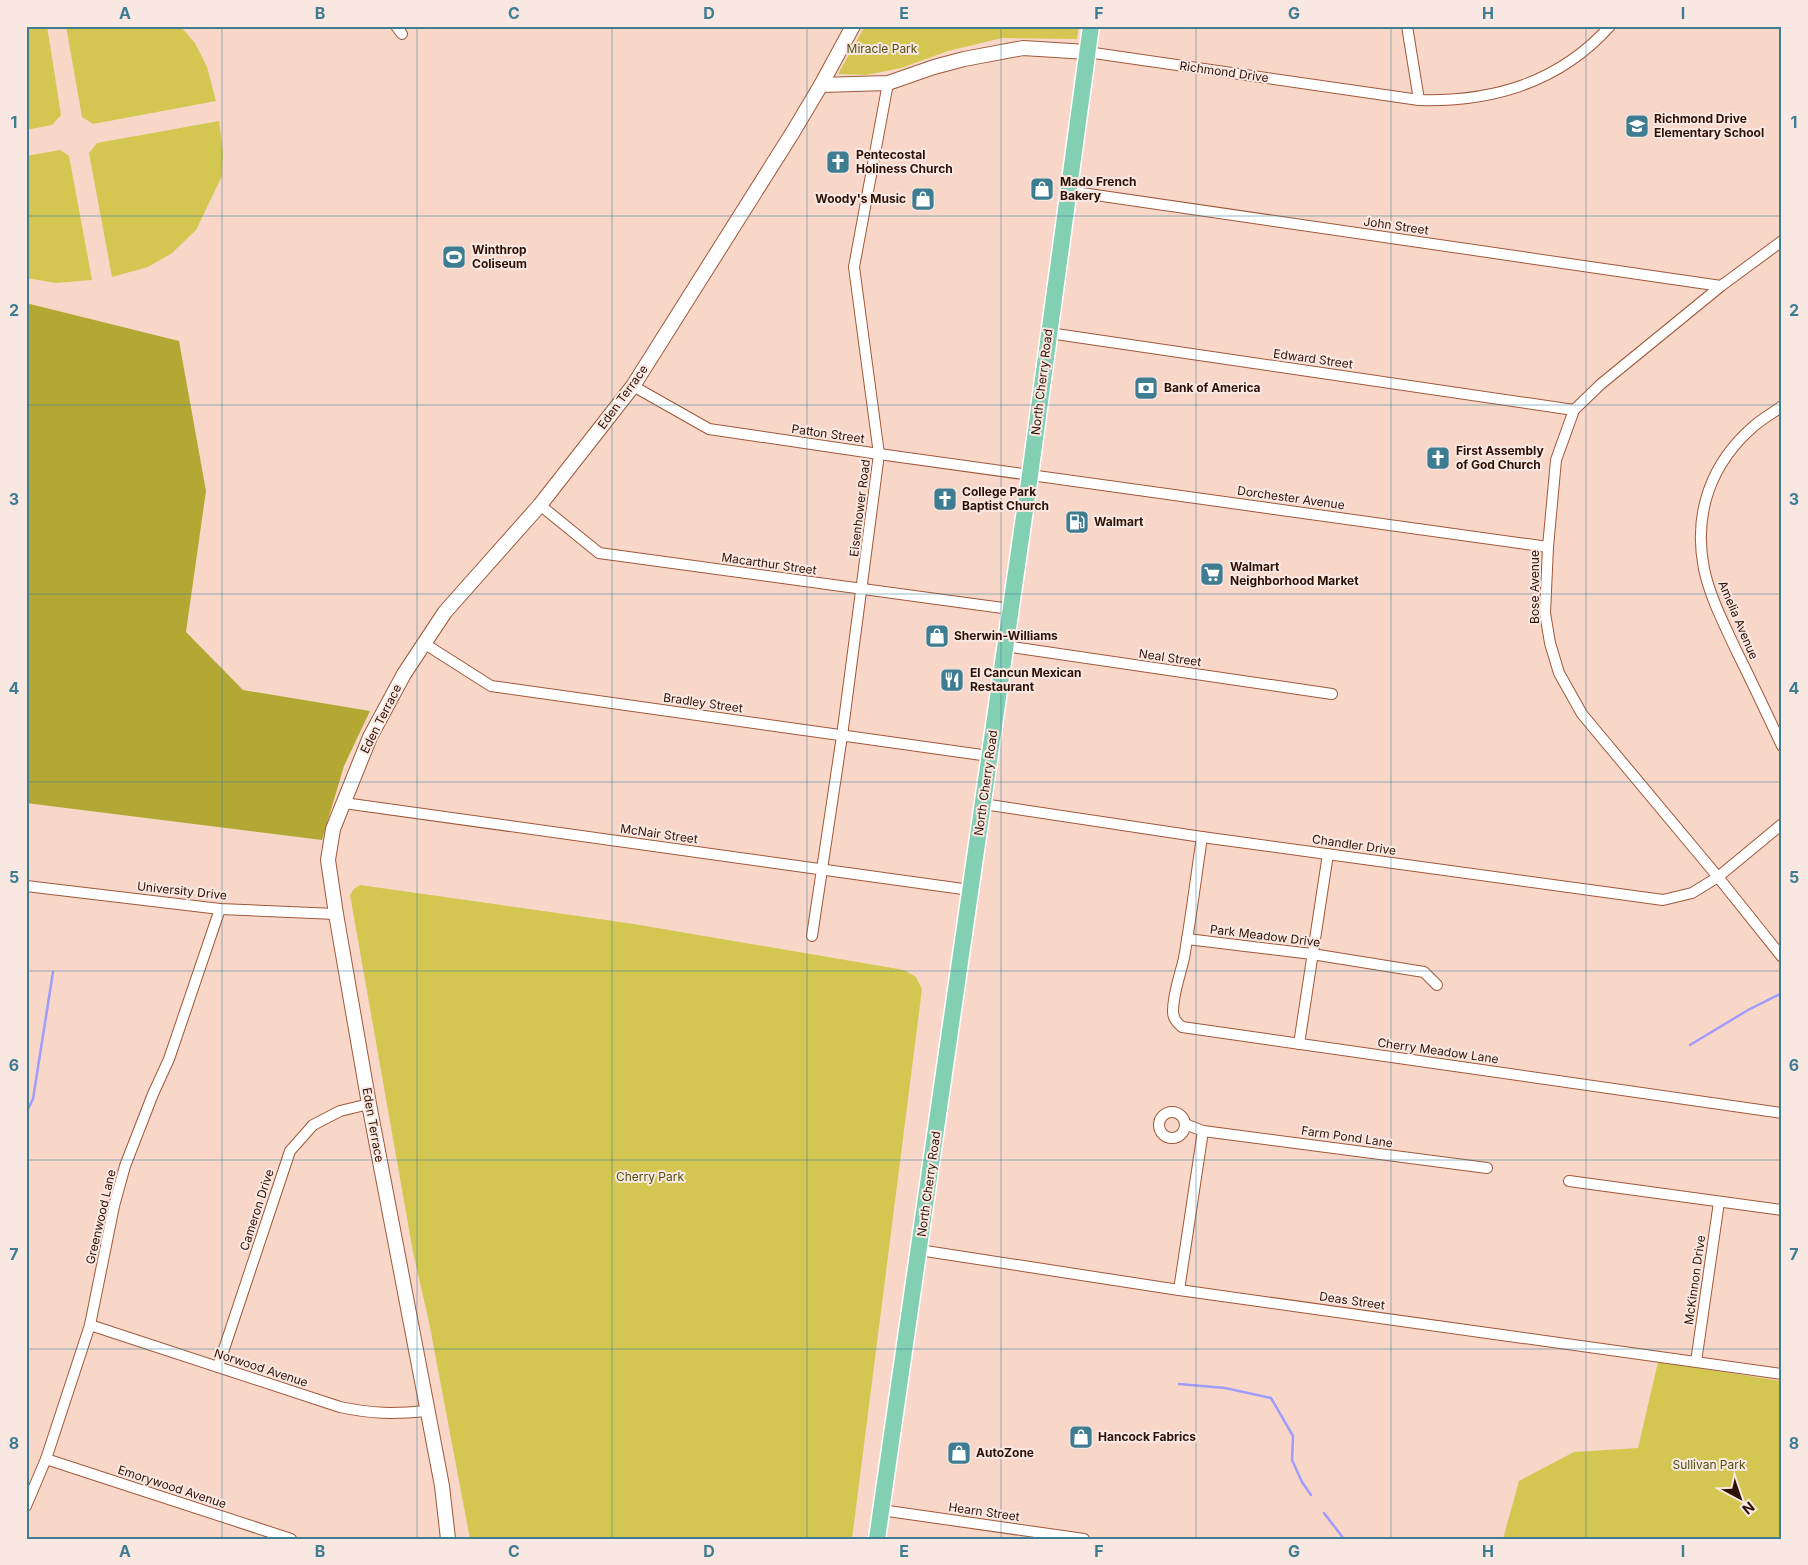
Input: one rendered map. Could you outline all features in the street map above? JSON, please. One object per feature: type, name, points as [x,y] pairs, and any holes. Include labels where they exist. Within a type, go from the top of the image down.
[{"type":"main road","name":"North Cherry Road","points":[[877,1539],[1030,475],[1091,26]]},
{"type":"street","name":"Eden Terrace","points":[[448,1539],[442,1486],[369,1104],[336,914],[328,860],[333,829],[356,770],[386,705],[404,674],[445,612],[540,505],[633,386],[821,85],[853,26]]},
{"type":"street","points":[[1408,26],[1419,100]]},
{"type":"street","name":"Richmond Drive","points":[[821,85],[888,83],[964,59],[1022,48],[1087,52],[1419,100],[1447,101],[1476,98],[1504,92],[1531,83],[1556,70],[1580,54],[1610,26]]},
{"type":"street","name":"Eisenhower Road","points":[[812,936],[842,736],[879,454],[854,267],[888,83]]},
{"type":"street","name":"John Street","points":[[1068,191],[1721,286]]},
{"type":"street","name":"Bose Avenue","points":[[1782,241],[1721,286],[1601,384],[1574,410],[1556,460],[1548,547],[1545,613],[1550,643],[1559,673],[1582,714],[1782,957]]},
{"type":"street","name":"Edward Street","points":[[1049,333],[1574,410]]},
{"type":"street","name":"Patton Street","points":[[633,386],[710,429],[1030,475]]},
{"type":"street","name":"Amelia Avenue","points":[[1782,406],[1754,426],[1723,461],[1712,480],[1702,508],[1700,538],[1704,570],[1716,607],[1782,746]]},
{"type":"street","name":"Dorchester Avenue","points":[[1030,475],[1548,547]]},
{"type":"street","name":"Macarthur Street","points":[[540,505],[599,553],[1010,609]]},
{"type":"street","name":"Bradley Street","points":[[425,644],[491,686],[989,756]]},
{"type":"street","name":"Neal Street","points":[[1005,646],[1332,694]]},
{"type":"street","name":"McNair Street","points":[[344,803],[970,890]]},
{"type":"street","name":"Chandler Drive","points":[[983,804],[1202,837],[1663,900],[1692,893],[1718,877],[1782,824]]},
{"type":"street","points":[[1187,939],[1202,837]]},
{"type":"street","points":[[1299,1044],[1328,854]]},
{"type":"street","name":"University Drive","points":[[26,886],[220,909],[336,914]]},
{"type":"street","name":"Greenwood Lane","points":[[26,1506],[46,1459],[90,1326],[114,1206],[125,1166],[145,1112],[169,1059],[220,909]]},
{"type":"street","name":"Park Meadow Drive","points":[[1187,939],[1312,954],[1424,972],[1437,985]]},
{"type":"street","name":"Cherry Meadow Lane","points":[[1187,939],[1182,969],[1176,983],[1173,1010],[1176,1022],[1187,1028],[1782,1113]]},
{"type":"street","name":"Cameron Drive","points":[[218,1367],[290,1152],[313,1125],[340,1111],[369,1104]]},
{"type":"street","name":"Farm Pond Lane","points":[[1185,1124],[1203,1131],[1486,1168]]},
{"type":"street","points":[[1180,1290],[1203,1131]]},
{"type":"street","points":[[1569,1181],[1782,1210]]},
{"type":"street","name":"McKinnon Drive","points":[[1696,1362],[1719,1202]]},
{"type":"street","name":"Deas Street","points":[[920,1250],[1180,1290],[1782,1374]]},
{"type":"street","name":"Norwood Avenue","points":[[90,1326],[340,1407],[369,1413],[397,1414],[427,1411]]},
{"type":"street","name":"Emorywood Avenue","points":[[46,1459],[290,1539]]},
{"type":"street","name":"Hearn Street","points":[[881,1510],[1084,1539]]},
{"type":"green space","points":[[26,26],[47,26],[61,115],[52,125],[26,130]]},
{"type":"green space","points":[[66,26],[180,26],[195,43],[207,67],[216,101],[93,124],[82,117]]},
{"type":"green space","name":"Miracle Park","points":[[865,26],[1079,26],[1077,39],[1002,38],[948,51],[901,68],[866,75],[838,74]]},
{"type":"green space","points":[[219,121],[223,152],[222,176],[196,230],[172,253],[148,267],[112,277],[89,153],[97,143]]},
{"type":"green space","points":[[60,150],[69,156],[92,280],[56,283],[26,278],[26,156]]},
{"type":"green space","name":"Cherry Park","points":[[360,885],[634,924],[904,970],[916,977],[922,989],[852,1539],[470,1539],[429,1322],[413,1252],[350,895]]},
{"type":"green space","name":"Sullivan Park","points":[[1658,1362],[1782,1381],[1782,1539],[1503,1539],[1519,1481],[1574,1452],[1638,1448]]},
{"type":"shaded area","points":[[26,303],[179,341],[206,491],[186,632],[243,690],[370,711],[344,766],[322,840],[26,803]]},
{"type":"waterway","points":[[26,1113],[33,1099],[53,972]]},
{"type":"waterway","points":[[1690,1045],[1748,1010],[1782,993]]},
{"type":"waterway","points":[[1179,1384],[1225,1388],[1271,1398],[1293,1436],[1292,1460],[1302,1482],[1311,1495]]},
{"type":"waterway","points":[[1324,1513],[1344,1539]]},
{"type":"place","name":"Richmond Drive Elementary School","points":[[1637,126]]},
{"type":"place","name":"Pentecostal Holiness Church","points":[[838,162]]},
{"type":"place","name":"Mado French Bakery","points":[[1042,189]]},
{"type":"place","name":"Woody's Music","points":[[923,199]]},
{"type":"place","name":"Winthrop Coliseum","points":[[454,257]]},
{"type":"place","name":"Bank of America","points":[[1146,388]]},
{"type":"place","name":"First Assembly of God Church","points":[[1438,458]]},
{"type":"place","name":"College Park Baptist Church","points":[[945,499]]},
{"type":"place","name":"Walmart","points":[[1077,522]]},
{"type":"place","name":"Walmart Neighborhood Market","points":[[1212,574]]},
{"type":"place","name":"Sherwin-Williams","points":[[937,636]]},
{"type":"place","name":"El Cancun Mexican Restaurant","points":[[952,680]]},
{"type":"place","name":"Hancock Fabrics","points":[[1081,1437]]},
{"type":"place","name":"AutoZone","points":[[959,1453]]}]
